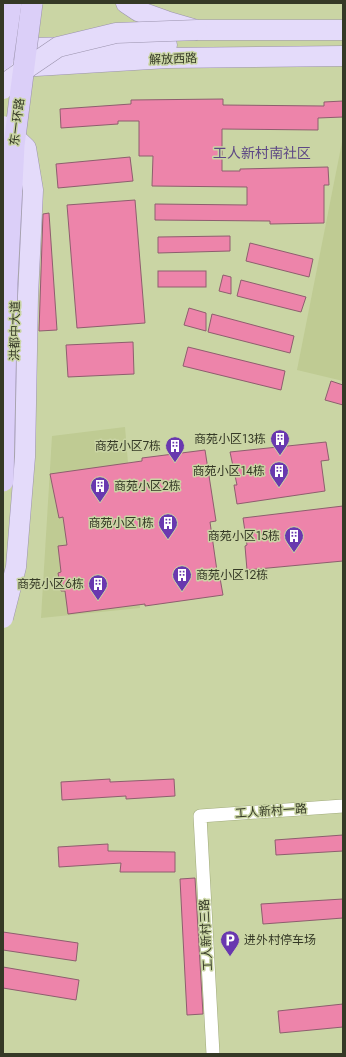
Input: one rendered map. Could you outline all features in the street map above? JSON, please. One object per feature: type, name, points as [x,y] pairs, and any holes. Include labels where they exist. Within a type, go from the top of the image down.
[{"type":"highway","points":[[3,59],[11,3]]},
{"type":"highway","name":"东一环路","points":[[3,481],[7,283],[14,153],[32,3]]},
{"type":"main road","points":[[3,11],[14,3]]},
{"type":"main road","name":"洪都中大道","points":[[3,596],[8,566],[12,501],[17,206],[21,143],[32,57],[36,3]]},
{"type":"main road","points":[[126,3],[138,11],[197,30]]},
{"type":"main road","points":[[3,89],[11,79],[58,48],[116,33],[197,30],[343,30]]},
{"type":"main road","name":"解放西路","points":[[3,68],[32,57],[197,44],[343,43]]},
{"type":"main road","name":"解放西路","points":[[3,51],[32,57],[167,58],[343,56]]},
{"type":"main road","points":[[3,126],[26,148],[33,190],[28,296],[25,457],[16,566],[3,618]]},
{"type":"street","name":"工人新村一路","points":[[200,816],[343,806]]},
{"type":"street","name":"工人新村三路","points":[[200,816],[213,1054]]},
{"type":"shaded area","points":[[343,137],[343,381],[297,370]]},
{"type":"shaded area","points":[[125,427],[140,608],[41,618],[52,436]]},
{"type":"building","points":[[223,99],[223,105],[324,106],[324,102],[343,101],[343,117],[318,118],[318,130],[222,129],[222,171],[240,171],[240,169],[328,167],[329,185],[324,185],[324,223],[270,224],[270,221],[155,220],[155,204],[247,205],[247,187],[152,186],[153,156],[139,156],[139,121],[118,121],[118,124],[61,128],[60,109],[131,104],[131,100]]},
{"type":"building","points":[[130,157],[133,181],[58,188],[56,164]]},
{"type":"building","points":[[135,200],[145,323],[77,328],[67,205]]},
{"type":"building","points":[[49,213],[57,330],[39,331],[43,214]]},
{"type":"building","points":[[230,236],[230,251],[158,253],[158,237]]},
{"type":"building","points":[[250,243],[313,259],[309,277],[246,261]]},
{"type":"building","points":[[158,271],[206,271],[206,287],[158,287]]},
{"type":"building","points":[[223,275],[231,277],[231,294],[219,291]]},
{"type":"building","points":[[241,280],[306,297],[301,312],[237,296]]},
{"type":"building","points":[[189,308],[206,313],[206,331],[184,325]]},
{"type":"building","points":[[212,314],[294,336],[290,353],[208,332]]},
{"type":"building","points":[[133,342],[134,374],[68,377],[66,345]]},
{"type":"building","points":[[188,347],[285,371],[281,390],[183,366]]},
{"type":"building","points":[[331,381],[343,385],[343,405],[325,400]]},
{"type":"building","points":[[326,442],[329,460],[321,461],[325,491],[237,504],[234,485],[237,485],[230,452]]},
{"type":"building","points":[[205,450],[216,521],[210,522],[218,578],[220,578],[223,595],[145,606],[145,604],[68,614],[65,591],[61,591],[58,573],[61,572],[58,546],[67,545],[63,517],[59,518],[50,474],[142,461],[142,458]]},
{"type":"building","points":[[343,506],[343,561],[247,570],[245,546],[247,545],[243,518]]},
{"type":"building","points":[[110,779],[110,782],[174,779],[175,796],[126,799],[126,796],[62,800],[61,782]]},
{"type":"building","points":[[343,835],[343,851],[276,855],[275,840]]},
{"type":"building","points":[[108,844],[108,851],[175,852],[175,872],[120,872],[121,863],[59,867],[58,847]]},
{"type":"building","points":[[195,878],[203,1014],[187,1015],[180,879]]},
{"type":"building","points":[[343,899],[343,918],[263,924],[261,904]]},
{"type":"building","points":[[3,932],[78,943],[76,961],[3,950]]},
{"type":"building","points":[[3,967],[79,980],[76,1000],[3,988]]},
{"type":"building","points":[[343,1004],[343,1027],[280,1033],[278,1011]]},
{"type":"place","name":"商苑小区13栋","points":[[280,456]]},
{"type":"place","name":"商苑小区7栋","points":[[175,463]]},
{"type":"place","name":"商苑小区14栋","points":[[279,488]]},
{"type":"place","name":"商苑小区2栋","points":[[100,503]]},
{"type":"place","name":"商苑小区1栋","points":[[168,540]]},
{"type":"place","name":"商苑小区15栋","points":[[294,553]]},
{"type":"place","name":"商苑小区12栋","points":[[182,592]]},
{"type":"place","name":"商苑小区6栋","points":[[98,601]]},
{"type":"place","name":"进外村停车场","points":[[230,957]]},
{"type":"district","name":"工人新村南社区","points":[[262,153]]}]
